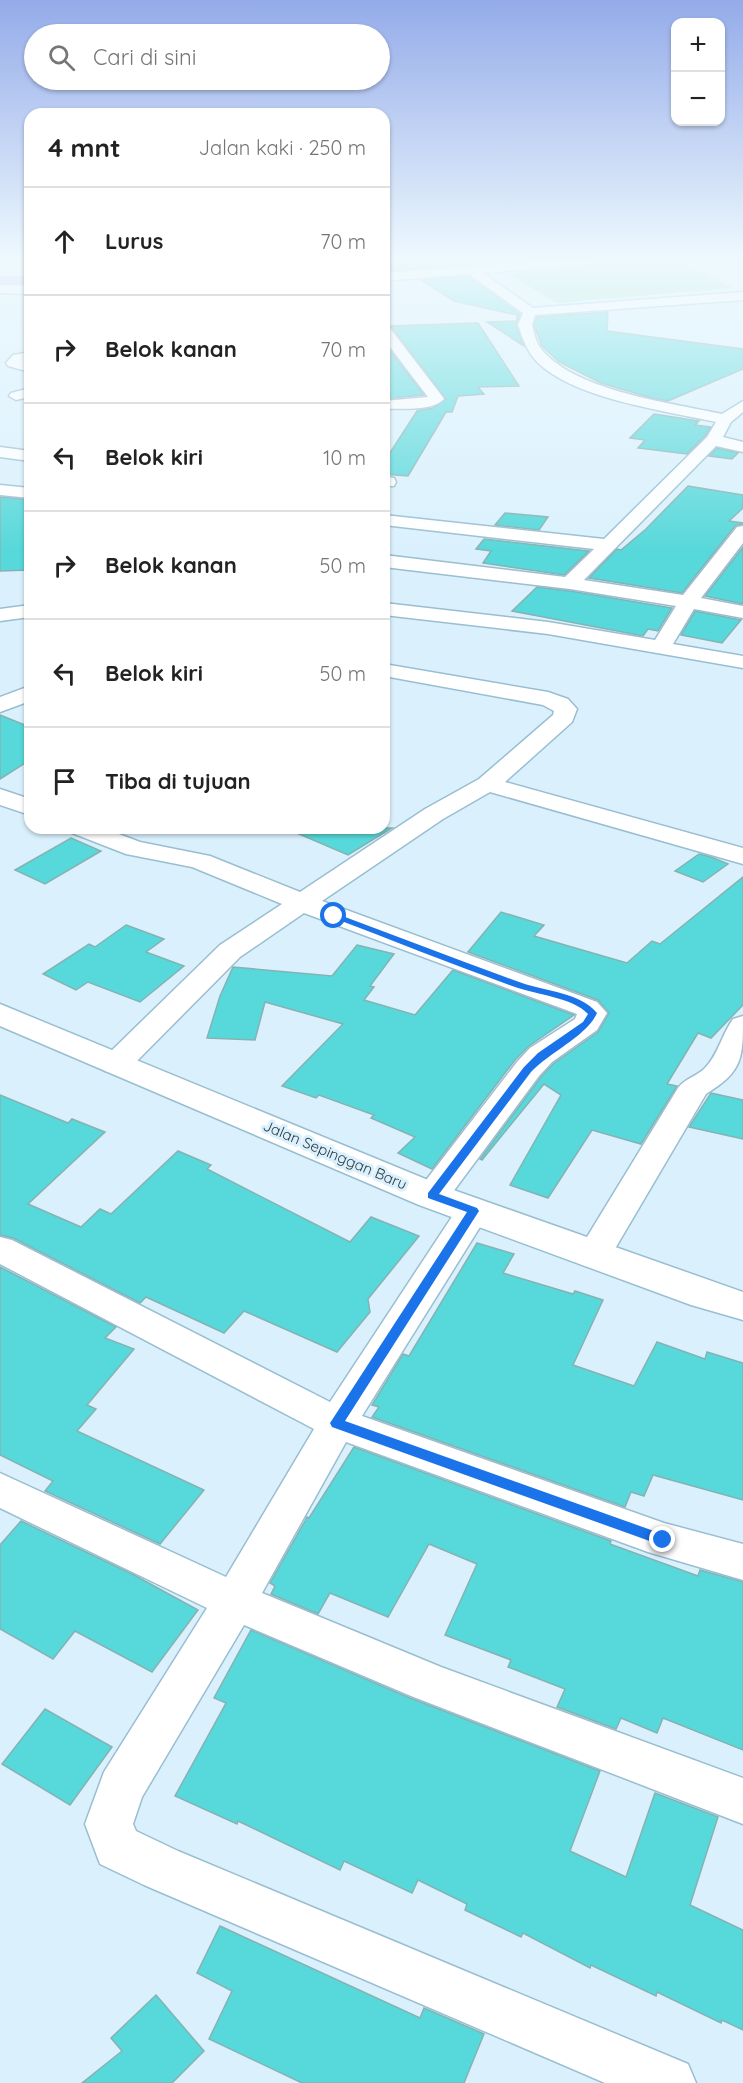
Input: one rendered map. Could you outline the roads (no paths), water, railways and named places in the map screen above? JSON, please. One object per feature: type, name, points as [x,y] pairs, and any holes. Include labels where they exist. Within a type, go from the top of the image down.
[{"type":"street","points":[[23,357],[13,363],[24,366]]},
{"type":"street","points":[[390,405],[428,402],[436,399],[400,357]]},
{"type":"street","points":[[541,357],[561,374],[582,384],[610,392],[736,413]]},
{"type":"street","points":[[570,584],[714,439],[736,413]]},
{"type":"street","points":[[714,439],[725,444],[743,447]]},
{"type":"street","points":[[0,452],[24,455]]},
{"type":"street","points":[[0,490],[24,493]]},
{"type":"street","points":[[0,503],[24,494]]},
{"type":"street","points":[[390,521],[608,545]]},
{"type":"street","points":[[661,647],[688,602],[743,531]]},
{"type":"street","points":[[390,562],[570,584],[743,612]]},
{"type":"street","points":[[390,610],[486,620],[743,662]]},
{"type":"street","points":[[0,615],[24,612]]},
{"type":"street","points":[[116,1064],[230,951],[434,814],[487,784],[564,717],[566,709],[548,699],[390,671]]},
{"type":"street","points":[[0,705],[24,695]]},
{"type":"street","points":[[487,784],[743,856]]},
{"type":"street","points":[[0,796],[24,806]]},
{"type":"street","points":[[96,834],[131,848],[201,861],[303,904],[521,985],[563,998],[587,1008],[592,1013],[588,1024],[541,1055],[528,1069],[432,1196]]},
{"type":"street","name":"Jalan Sepinggan Baru","points":[[0,1014],[432,1196],[594,1256],[743,1306]]},
{"type":"street","points":[[594,1256],[694,1088],[714,1077],[726,1062],[743,1025]]},
{"type":"street","points":[[473,1211],[336,1423],[235,1601],[121,1788],[109,1824],[117,1847],[161,1868],[669,2083]]},
{"type":"street","points":[[0,1249],[336,1423],[663,1540],[743,1562]]},
{"type":"street","points":[[0,1489],[235,1601],[427,1682],[743,1801]]}]
